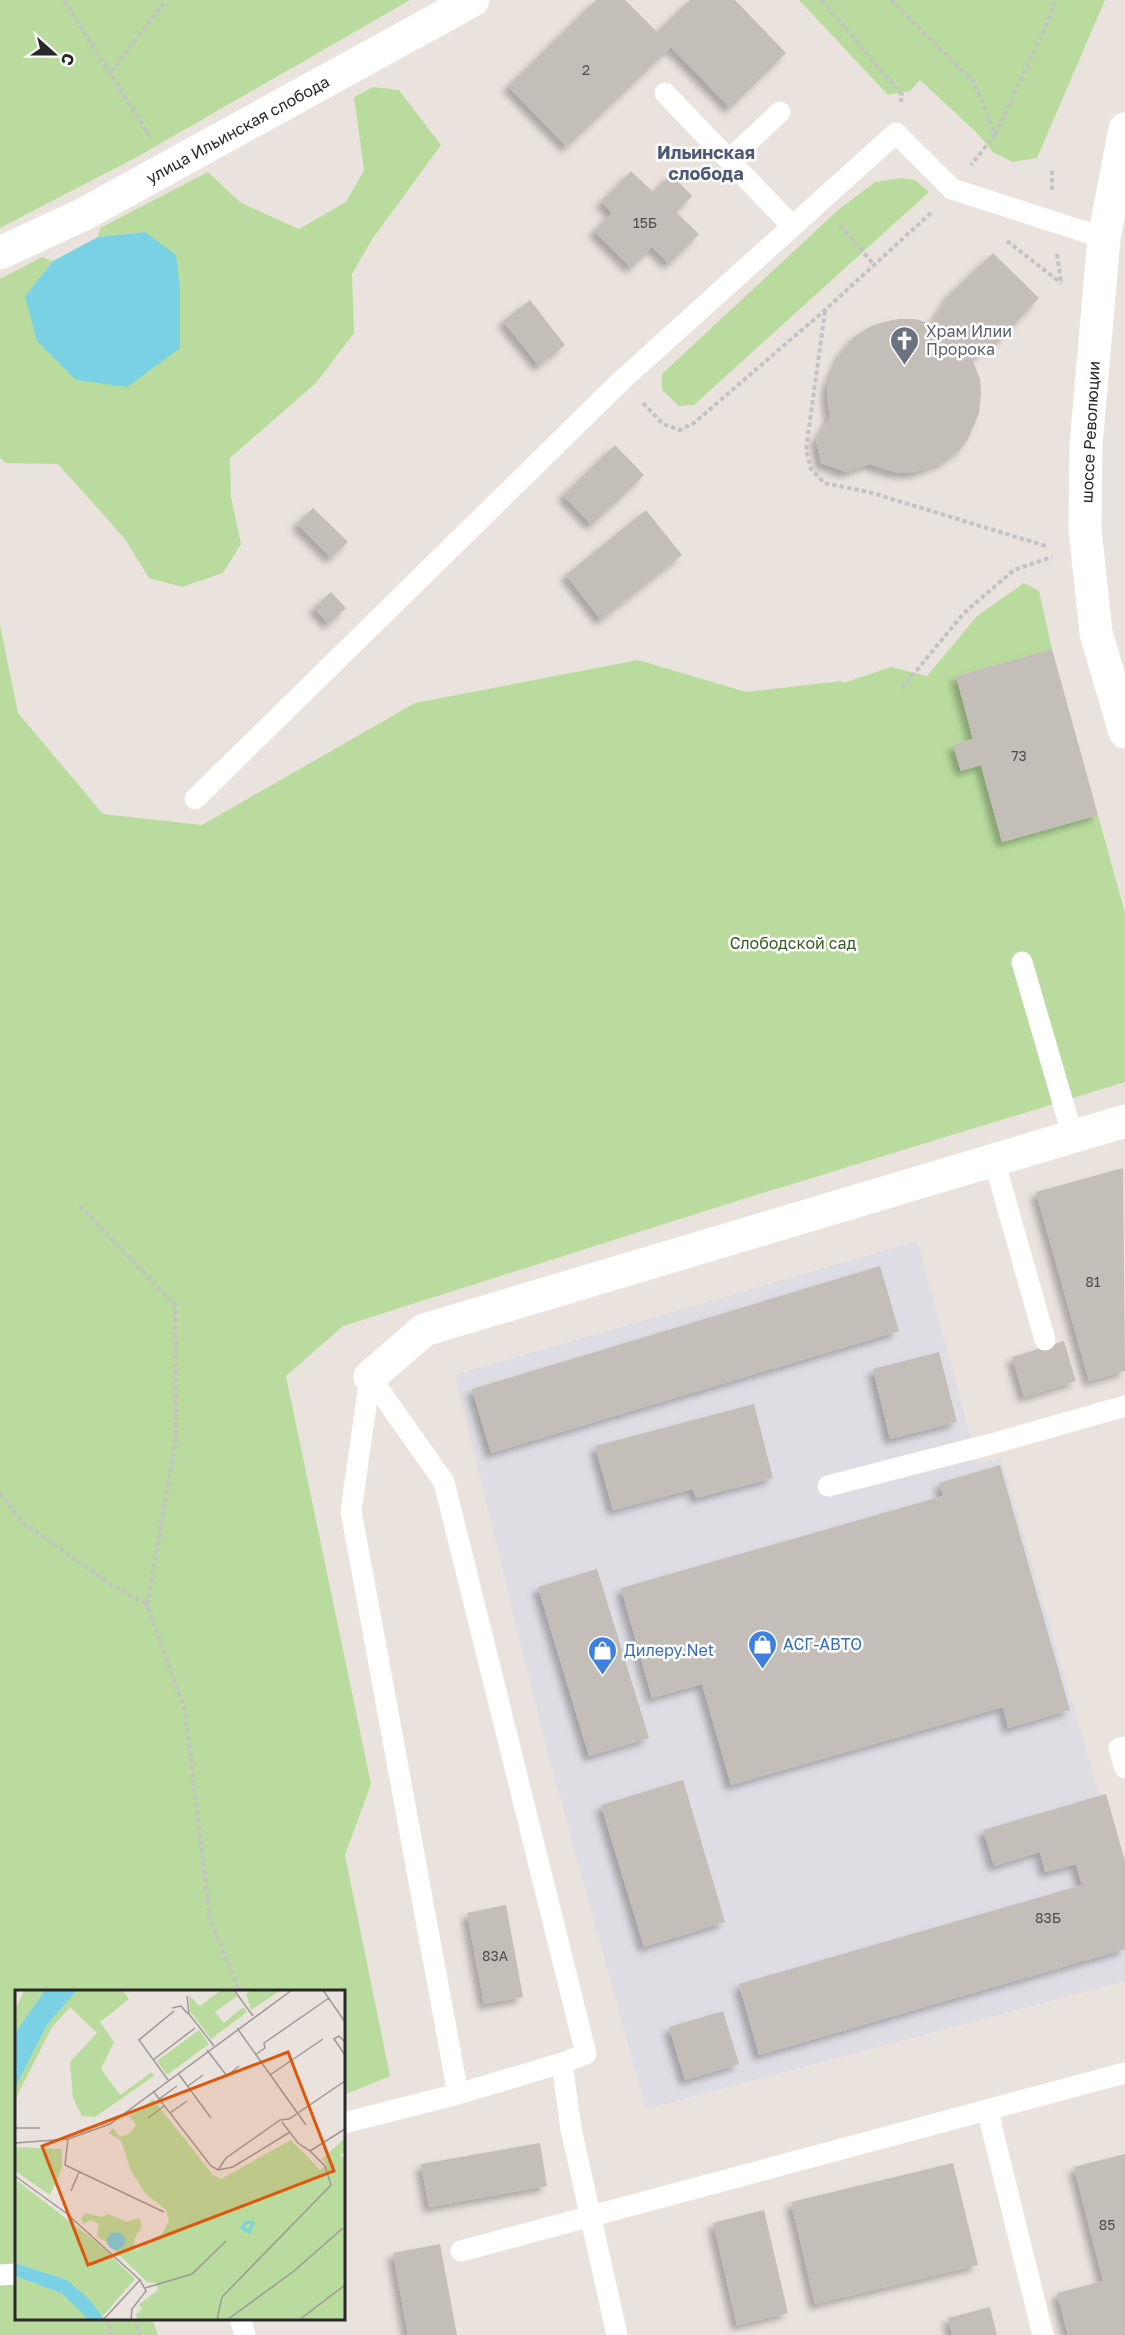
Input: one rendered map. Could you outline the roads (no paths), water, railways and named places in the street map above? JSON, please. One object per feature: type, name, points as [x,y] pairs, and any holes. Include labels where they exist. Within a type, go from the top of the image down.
[{"type":"street","name":"улица Ильинская слобода","points":[[0,253],[82,215],[473,0]]},
{"type":"street","name":"шоссе Революции","points":[[1125,129],[1104,238],[1086,445],[1085,529],[1096,633],[1125,732]]},
{"type":"street","points":[[370,1377],[424,1330],[1125,1121]]},
{"type":"lane","points":[[665,93],[792,226]]},
{"type":"lane","points":[[729,160],[780,112]]},
{"type":"lane","points":[[195,799],[622,380],[896,133],[952,189],[1104,238]]},
{"type":"lane","points":[[1022,962],[1072,1137]]},
{"type":"lane","points":[[994,1160],[1045,1340]]},
{"type":"lane","points":[[345,2123],[458,2094],[586,2054],[444,1482],[370,1377]]},
{"type":"lane","points":[[370,1377],[351,1511],[458,2094]]},
{"type":"lane","points":[[828,1486],[995,1443],[1125,1406]]},
{"type":"lane","points":[[1125,1747],[1119,1749],[1125,1768]]},
{"type":"lane","points":[[561,2063],[571,2128],[617,2335]]},
{"type":"lane","points":[[461,2251],[1125,2073]]},
{"type":"lane","points":[[990,2110],[991,2125],[1043,2335]]},
{"type":"lane","points":[[0,2275],[15,2274]]},
{"type":"lane","points":[[240,2320],[245,2335]]},
{"type":"water","points":[[145,232],[176,255],[180,289],[180,348],[127,387],[76,380],[37,341],[25,296],[53,261],[98,237]]},
{"type":"place","name":"Храм Илии Пророка","points":[[905,366]]},
{"type":"place","name":"АСГ-АВТО","points":[[762,1670]]},
{"type":"place","name":"Дилеру.Net","points":[[603,1676]]},
{"type":"district","name":"Ильинская слобода","points":[[706,162]]},
{"type":"park label","name":"Слободской сад","points":[[793,943]]}]
